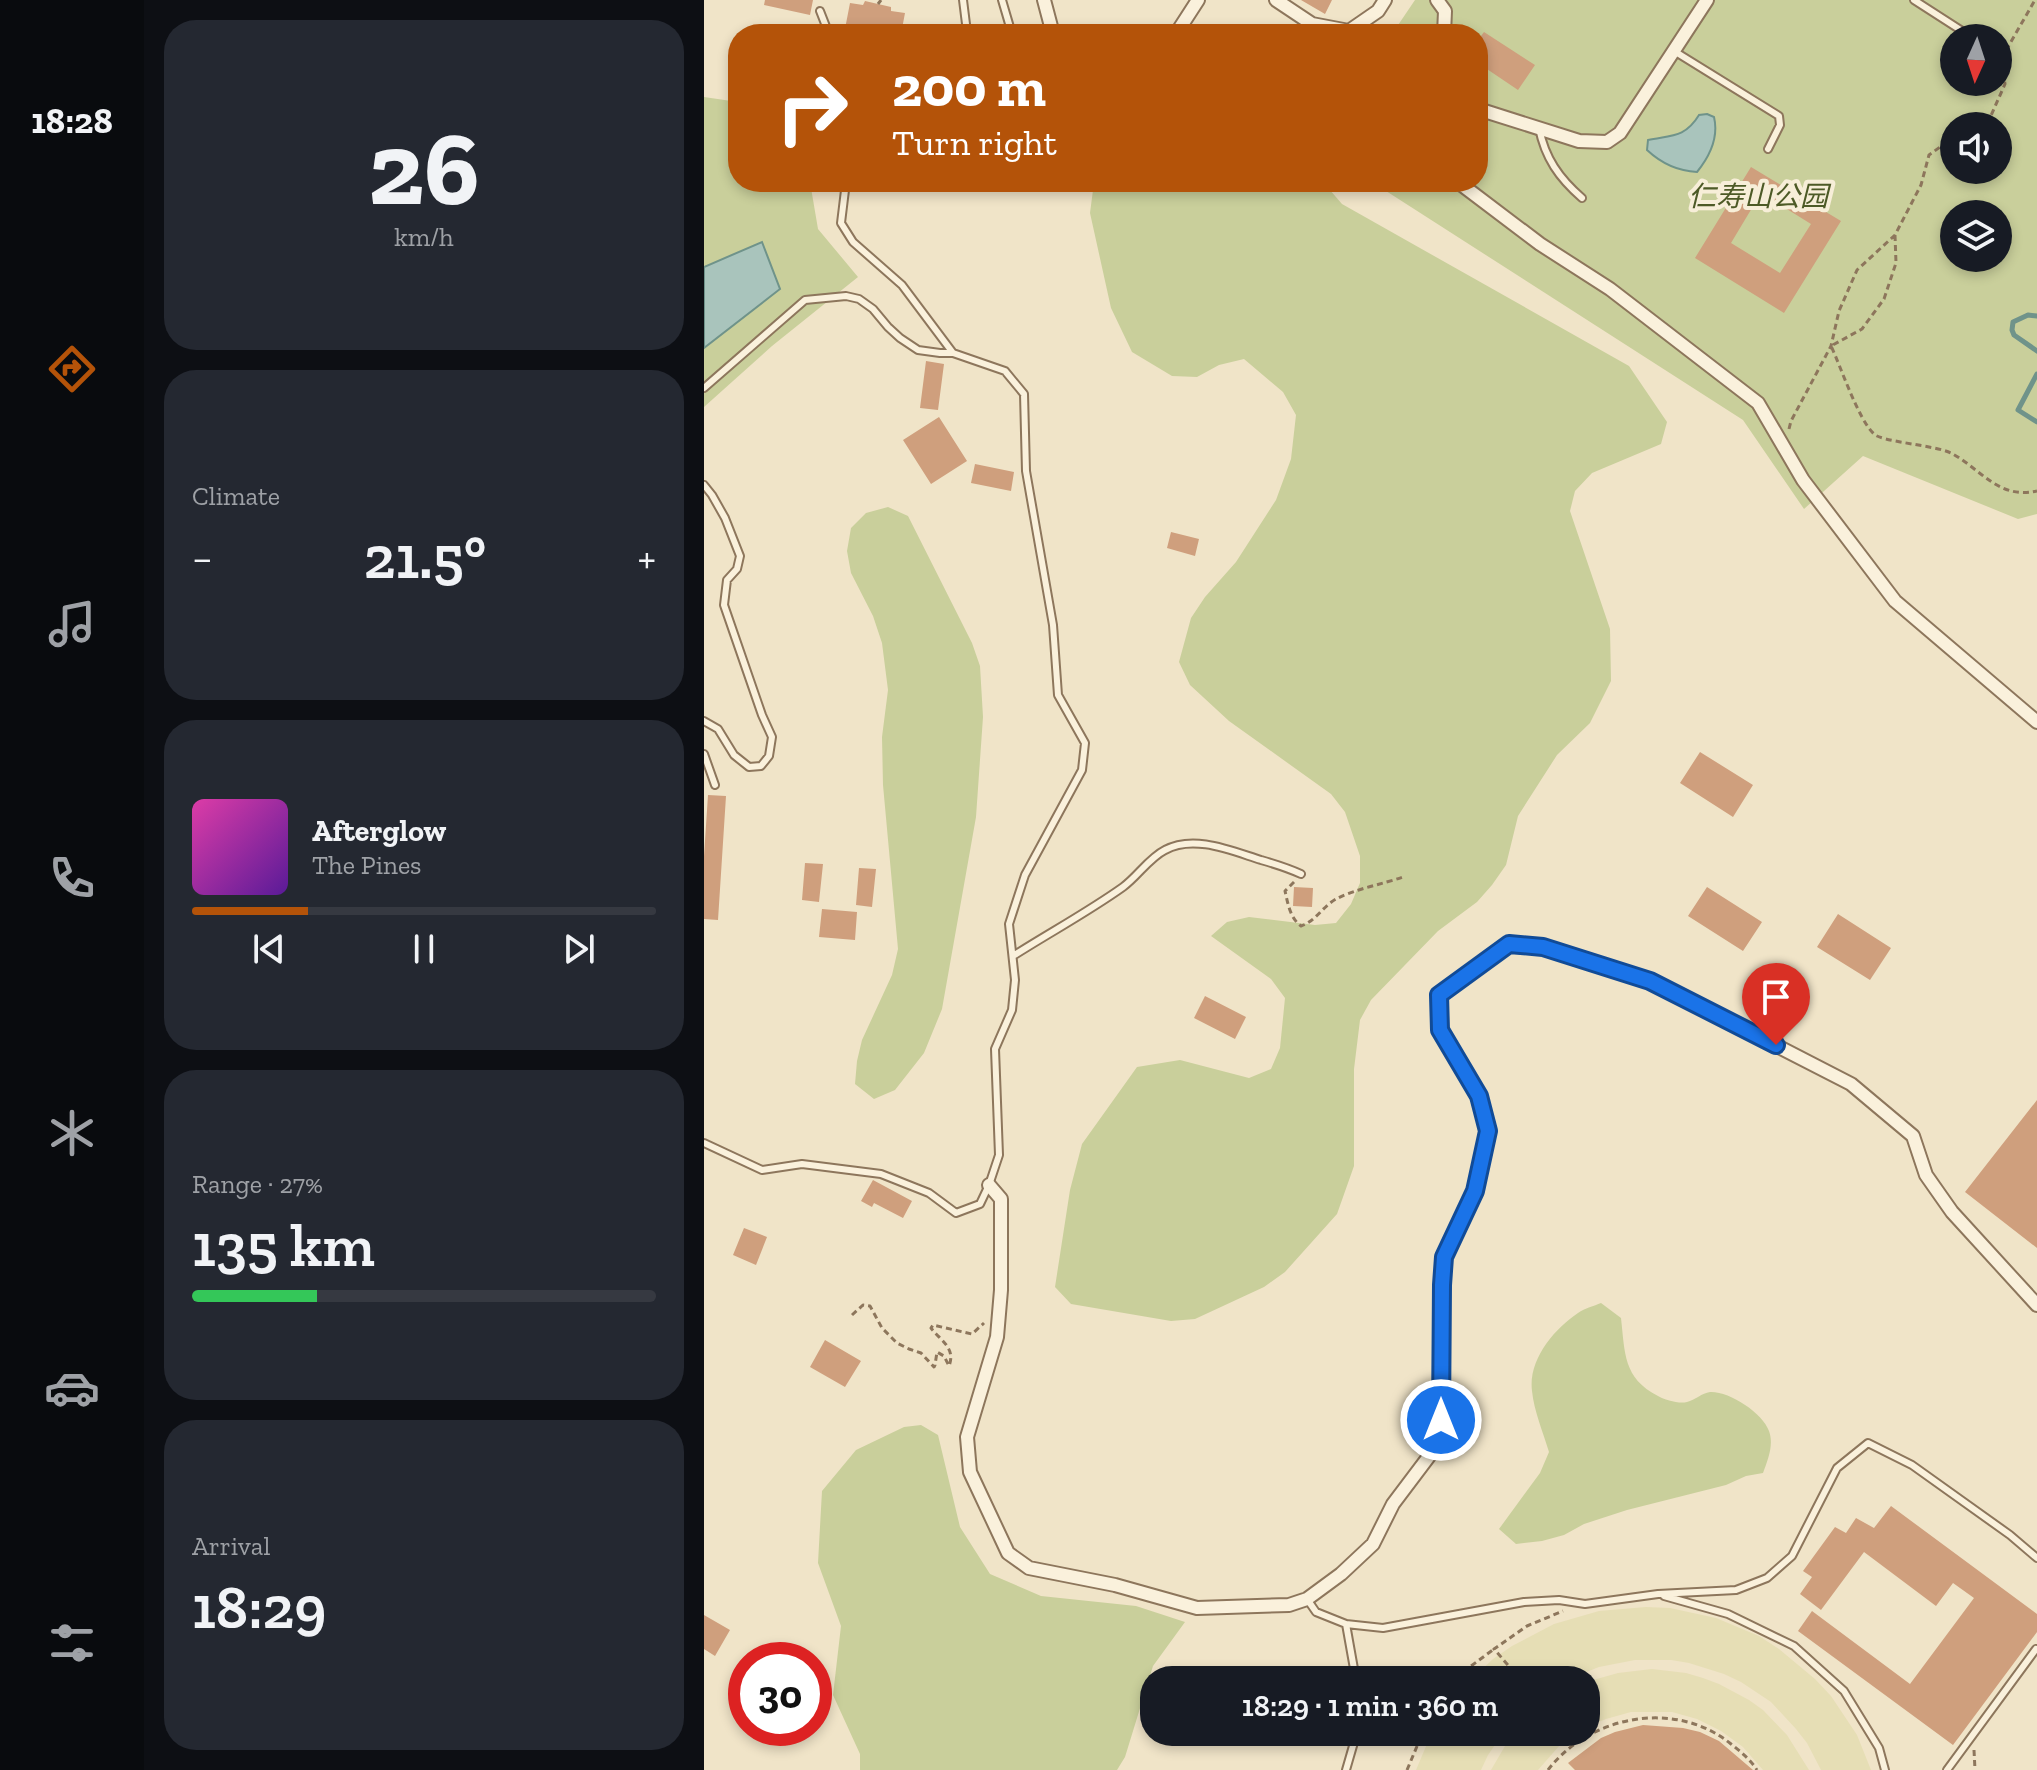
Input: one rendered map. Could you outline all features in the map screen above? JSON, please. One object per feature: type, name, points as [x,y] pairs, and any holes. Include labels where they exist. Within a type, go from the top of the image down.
[{"type":"street","points":[[1044,0],[1050,24]]},
{"type":"street","points":[[1182,24],[1198,0]]},
{"type":"street","points":[[1276,0],[1312,24]]},
{"type":"street","points":[[1359,24],[1378,11],[1385,0]]},
{"type":"street","points":[[1437,0],[1445,11],[1444,24]]},
{"type":"street","points":[[1488,112],[1579,141],[1607,142],[1620,133],[1707,0]]},
{"type":"street","points":[[1471,192],[1540,244],[1610,289],[1758,403],[1803,480],[1895,601],[2037,722]]},
{"type":"street","points":[[989,1185],[1001,1199],[997,1337],[967,1437],[970,1472],[1008,1553],[1029,1568],[1115,1585],[1197,1608],[1289,1605],[1307,1599],[1341,1574],[1373,1544],[1393,1504],[1436,1447],[1441,1420],[1444,1257],[1475,1191],[1488,1131],[1479,1096],[1440,1030],[1439,995],[1509,944],[1543,947],[1650,981],[1851,1084],[1913,1136],[1926,1175],[1952,1212],[2037,1305]]},
{"type":"lane","points":[[963,0],[966,24]]},
{"type":"lane","points":[[1002,0],[1009,24]]},
{"type":"lane","points":[[1914,0],[1951,24]]},
{"type":"lane","points":[[820,11],[825,24]]},
{"type":"lane","points":[[1674,51],[1779,116],[1780,125],[1768,149]]},
{"type":"lane","points":[[1539,128],[1550,160],[1565,184],[1582,198]]},
{"type":"lane","points":[[845,192],[841,223],[853,242],[902,285],[953,353]]},
{"type":"lane","points":[[704,388],[805,300],[846,296],[859,299],[873,309],[900,338],[918,350],[953,353],[1005,371],[1024,394],[1026,471],[1053,625],[1058,695],[1085,743],[1082,770],[1025,875],[1009,924],[1015,980],[1012,1010],[995,1049],[999,1155],[980,1204],[956,1213],[929,1193],[881,1174],[802,1164],[762,1170],[704,1143]]},
{"type":"lane","points":[[704,485],[725,518],[740,556],[737,569],[727,580],[724,605],[772,737],[769,756],[761,766],[749,767],[734,755],[718,729],[704,721]]},
{"type":"lane","points":[[704,754],[715,785]]},
{"type":"lane","points":[[1013,956],[1124,886],[1164,850],[1182,844],[1207,844],[1234,850],[1301,874]]},
{"type":"lane","points":[[1307,1599],[1316,1612],[1346,1624],[1383,1628],[1524,1602],[1559,1600],[1585,1604],[1658,1594],[1736,1590],[1767,1578],[1792,1556],[1837,1468],[1868,1443],[1912,1465],[2037,1558]]},
{"type":"lane","points":[[1658,1594],[1728,1614],[1794,1646],[1844,1691],[1879,1748],[1885,1770]]},
{"type":"lane","points":[[1346,1624],[1354,1666]]},
{"type":"lane","points":[[1947,1770],[2036,1649]]},
{"type":"lane","points":[[1346,1770],[1353,1746]]},
{"type":"path","points":[[2012,37],[2035,0]]},
{"type":"path","points":[[1785,448],[1791,421],[1831,346],[1839,311],[1857,270],[1895,235],[1921,185],[1929,155],[1940,147]]},
{"type":"path","points":[[1831,346],[1862,329],[1884,299],[1896,263],[1895,235]]},
{"type":"path","points":[[1831,346],[1866,425],[1877,438],[1916,443],[1950,453],[1994,484],[2022,495],[2037,491]]},
{"type":"path","points":[[1301,874],[1285,891],[1294,921],[1301,926],[1311,922],[1322,908],[1338,898],[1403,877]]},
{"type":"path","points":[[852,1315],[863,1305],[870,1306],[882,1328],[897,1343],[921,1353],[934,1367],[937,1352],[944,1356],[949,1366],[951,1351],[931,1328],[933,1325],[972,1334],[999,1311]]},
{"type":"path","points":[[1471,1666],[1527,1626],[1585,1604]]},
{"type":"path","points":[[1494,1649],[1509,1666]]},
{"type":"path","points":[[1600,1729],[1633,1718],[1677,1719],[1718,1733],[1757,1770]]},
{"type":"path","points":[[1407,1770],[1417,1746]]},
{"type":"path","points":[[1548,1770],[1572,1746]]},
{"type":"shaded area","points":[[1670,1608],[1716,1618],[1759,1636],[1815,1679],[1831,1696],[1857,1735],[1871,1770],[1821,1770],[1807,1743],[1771,1702],[1741,1682],[1689,1663],[1635,1660],[1600,1667],[1486,1666],[1512,1646],[1554,1624],[1599,1611]]},
{"type":"shaded area","points":[[1652,1669],[1686,1673],[1719,1684],[1763,1710],[1787,1735],[1809,1770],[1763,1770],[1743,1747],[1721,1731],[1697,1719],[1672,1712],[1631,1712],[1600,1721],[1600,1678]]},
{"type":"shaded area","points":[[1426,1746],[1494,1746],[1481,1770],[1416,1770]]},
{"type":"shaded area","points":[[1505,1746],[1559,1746],[1538,1770],[1491,1770]]},
{"type":"green space","name":"仁寿山公园","points":[[1415,0],[2037,0],[2037,514],[2018,519],[1863,456],[1804,509],[1743,420],[1388,192],[1488,192],[1488,24],[1399,24]]},
{"type":"green space","points":[[704,97],[728,101],[728,192],[812,192],[818,229],[858,277],[772,346],[704,407],[704,348],[780,289],[762,243],[704,267]]},
{"type":"green space","points":[[1093,192],[1332,192],[1342,204],[1629,366],[1667,422],[1661,444],[1592,473],[1575,491],[1570,511],[1610,629],[1611,681],[1590,723],[1557,755],[1518,816],[1506,865],[1492,885],[1477,902],[1438,931],[1371,1000],[1360,1020],[1354,1069],[1354,1166],[1337,1214],[1285,1272],[1264,1287],[1195,1319],[1171,1321],[1071,1304],[1055,1287],[1070,1190],[1082,1144],[1137,1067],[1180,1060],[1249,1078],[1271,1069],[1280,1048],[1285,998],[1271,979],[1211,936],[1227,922],[1249,917],[1315,925],[1336,923],[1351,904],[1360,883],[1360,856],[1345,812],[1331,794],[1229,721],[1190,685],[1179,662],[1191,618],[1236,562],[1276,500],[1291,459],[1296,415],[1283,392],[1244,359],[1219,365],[1197,377],[1172,376],[1132,352],[1111,308],[1090,213]]},
{"type":"green space","points":[[888,507],[908,516],[972,643],[980,666],[983,717],[976,817],[942,1009],[924,1053],[895,1090],[874,1099],[855,1084],[862,1040],[892,975],[898,949],[883,785],[882,737],[888,690],[882,643],[873,616],[851,573],[847,551],[851,528],[866,513]]},
{"type":"green space","points":[[1601,1303],[1621,1318],[1628,1363],[1632,1373],[1647,1389],[1664,1399],[1680,1402],[1710,1392],[1718,1393],[1735,1399],[1760,1417],[1766,1424],[1771,1442],[1765,1468],[1763,1473],[1726,1485],[1584,1524],[1564,1535],[1516,1544],[1499,1529],[1540,1473],[1549,1452],[1533,1399],[1534,1368],[1544,1346],[1560,1328],[1581,1311]]},
{"type":"green space","points":[[921,1425],[938,1435],[960,1527],[990,1574],[1041,1596],[1136,1606],[1185,1622],[1153,1666],[1140,1666],[1140,1708],[1125,1757],[1117,1770],[860,1770],[860,1754],[833,1695],[841,1626],[818,1563],[822,1491],[856,1450],[904,1427]]},
{"type":"water","points":[[1699,115],[1714,117],[1714,139],[1697,172],[1670,166],[1647,150],[1648,140],[1683,132]]},
{"type":"water","points":[[762,242],[780,289],[704,348],[704,267]]},
{"type":"building","points":[[765,0],[813,0],[810,15],[764,5]]},
{"type":"building","points":[[1301,0],[1332,0],[1325,14]]},
{"type":"building","points":[[865,1],[905,13],[903,24],[846,24],[850,3],[863,5]]},
{"type":"building","points":[[1488,35],[1535,65],[1518,90],[1488,70]]},
{"type":"building","points":[[1751,167],[1841,221],[1784,313],[1695,258]],"holes":[[[1761,193],[1811,224],[1780,273],[1731,243]]]},
{"type":"building","points":[[926,361],[944,364],[938,410],[920,408]]},
{"type":"building","points":[[939,417],[967,461],[931,484],[903,440]]},
{"type":"building","points":[[975,464],[1014,472],[1011,491],[971,483]]},
{"type":"building","points":[[1171,532],[1199,539],[1195,556],[1167,548]]},
{"type":"building","points":[[1700,752],[1753,785],[1733,817],[1680,783]]},
{"type":"building","points":[[708,795],[726,796],[718,920],[704,919]]},
{"type":"building","points":[[805,863],[823,864],[819,902],[802,900]]},
{"type":"building","points":[[859,868],[876,869],[872,907],[856,905]]},
{"type":"building","points":[[1294,887],[1313,888],[1312,907],[1293,906]]},
{"type":"building","points":[[1707,887],[1762,922],[1743,951],[1688,916]]},
{"type":"building","points":[[822,909],[857,912],[855,940],[819,937]]},
{"type":"building","points":[[1838,914],[1891,948],[1870,980],[1817,947]]},
{"type":"building","points":[[1205,996],[1246,1017],[1235,1039],[1194,1018]]},
{"type":"building","points":[[2037,1100],[2037,1248],[1965,1192]]},
{"type":"building","points":[[873,1180],[912,1201],[903,1218],[874,1203],[872,1207],[861,1201]]},
{"type":"building","points":[[744,1228],[767,1237],[756,1265],[733,1255]]},
{"type":"building","points":[[825,1340],[861,1361],[845,1387],[810,1367]]},
{"type":"building","points":[[1891,1506],[2037,1614],[2037,1632],[1953,1745],[1798,1631],[1812,1611],[1910,1684],[1974,1598],[1953,1583],[1936,1606],[1864,1552],[1821,1610],[1800,1594],[1812,1577],[1803,1571],[1835,1527],[1846,1533],[1856,1518],[1874,1528]]},
{"type":"building","points":[[704,1615],[730,1630],[715,1656],[704,1649]]},
{"type":"building","points":[[1643,1725],[1700,1732],[1719,1741],[1753,1770],[1575,1770],[1568,1763],[1590,1746],[1600,1746],[1600,1739]]},
{"type":"waterway","points":[[2037,316],[2028,315],[2013,322],[2012,330],[2014,335],[2037,351]]},
{"type":"waterway","points":[[2037,374],[2018,410],[2037,422]]},
{"type":"route","points":[[1441,1420],[1444,1257],[1475,1191],[1488,1131],[1479,1096],[1440,1030],[1439,995],[1509,944],[1543,947],[1650,981],[1776,1045]]}]
